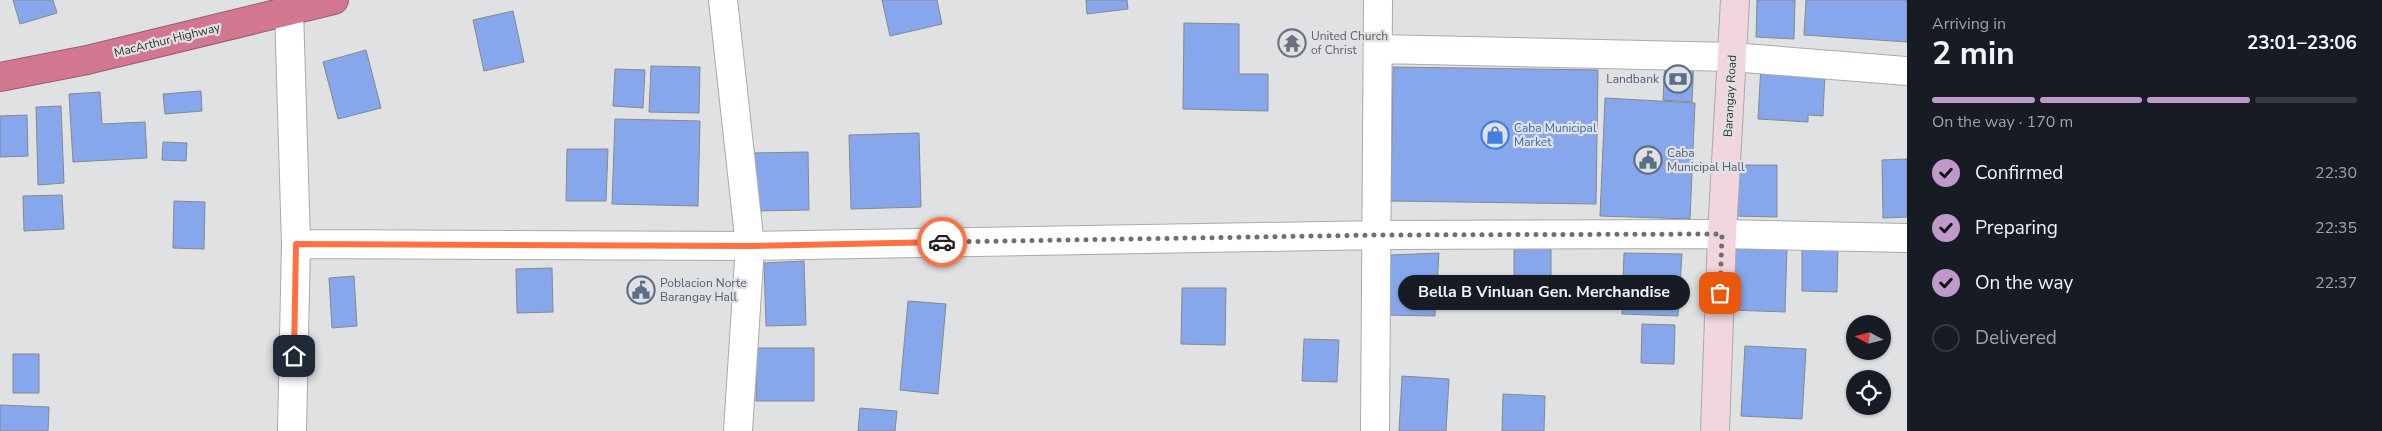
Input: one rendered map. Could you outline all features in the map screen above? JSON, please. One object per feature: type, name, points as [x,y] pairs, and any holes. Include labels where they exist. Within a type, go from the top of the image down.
[{"type":"highway","name":"MacArthur Highway","points":[[0,77],[87,60],[334,0]]},
{"type":"street","points":[[723,0],[750,246],[738,431]]},
{"type":"street","points":[[1375,431],[1378,235],[1378,0]]},
{"type":"street","name":"Barangay Road","points":[[1715,431],[1722,234],[1735,0]]},
{"type":"street","points":[[289,10],[296,244],[292,431]]},
{"type":"street","points":[[1378,49],[1732,57],[1907,71]]},
{"type":"street","points":[[296,244],[750,246],[1378,235],[1722,234],[1907,238]]},
{"type":"building","points":[[13,0],[53,0],[57,13],[20,24]]},
{"type":"building","points":[[882,0],[937,0],[942,24],[890,36]]},
{"type":"building","points":[[1086,0],[1127,0],[1128,9],[1087,14]]},
{"type":"building","points":[[1757,0],[1795,0],[1794,39],[1756,37]]},
{"type":"building","points":[[1806,0],[1907,0],[1907,42],[1804,35]]},
{"type":"building","points":[[513,11],[524,62],[484,71],[473,20]]},
{"type":"building","points":[[1184,23],[1239,24],[1239,74],[1268,74],[1268,111],[1183,109]]},
{"type":"building","points":[[366,50],[381,108],[338,119],[323,62]]},
{"type":"building","name":"Landbank","points":[[1665,58],[1694,59],[1692,102],[1663,100]]},
{"type":"building","points":[[1761,65],[1825,72],[1823,116],[1808,115],[1808,122],[1758,119]]},
{"type":"building","points":[[651,66],[700,67],[699,113],[649,112]]},
{"type":"building","name":"Caba Municipal Market","points":[[1393,67],[1598,70],[1596,204],[1391,201]]},
{"type":"building","points":[[615,69],[645,70],[643,108],[613,106]]},
{"type":"building","points":[[201,91],[202,111],[165,114],[163,94]]},
{"type":"building","points":[[100,92],[102,124],[145,122],[147,158],[73,162],[69,94]]},
{"type":"building","name":"Caba Municipal Hall","points":[[1605,98],[1695,103],[1690,219],[1600,216]]},
{"type":"building","points":[[61,106],[64,183],[38,185],[36,107]]},
{"type":"building","points":[[27,115],[28,156],[0,157],[0,116]]},
{"type":"building","points":[[615,119],[700,121],[698,206],[612,204]]},
{"type":"building","points":[[919,133],[921,207],[851,209],[849,135]]},
{"type":"building","points":[[163,142],[187,143],[186,161],[162,160]]},
{"type":"building","points":[[567,149],[608,149],[606,201],[566,201]]},
{"type":"building","points":[[808,152],[809,210],[755,211],[754,153]]},
{"type":"building","points":[[1907,159],[1907,217],[1883,218],[1882,160]]},
{"type":"building","points":[[1733,165],[1777,165],[1777,217],[1733,216]]},
{"type":"building","points":[[62,195],[64,229],[24,231],[23,196]]},
{"type":"building","points":[[174,201],[205,202],[204,249],[173,248]]},
{"type":"building","points":[[1551,245],[1551,297],[1514,298],[1514,246]]},
{"type":"building","points":[[1733,245],[1787,247],[1785,312],[1731,310]]},
{"type":"building","points":[[1802,247],[1838,247],[1837,292],[1802,291]]},
{"type":"building","points":[[1439,253],[1435,316],[1389,315],[1391,255]]},
{"type":"building","points":[[1624,253],[1682,254],[1678,316],[1622,314]]},
{"type":"building","points":[[804,261],[806,325],[766,326],[764,263]]},
{"type":"building","points":[[552,268],[553,312],[517,313],[516,269]]},
{"type":"building","points":[[354,276],[357,326],[332,328],[329,278]]},
{"type":"building","points":[[1182,288],[1226,288],[1225,345],[1181,344]]},
{"type":"building","points":[[908,301],[946,304],[938,394],[900,390]]},
{"type":"building","points":[[1642,324],[1675,325],[1674,364],[1641,363]]},
{"type":"building","points":[[1304,339],[1339,340],[1337,382],[1302,381]]},
{"type":"building","points":[[1745,346],[1806,349],[1802,419],[1741,416]]},
{"type":"building","points":[[756,348],[814,348],[814,401],[756,401]]},
{"type":"building","points":[[13,354],[39,354],[39,393],[13,393]]},
{"type":"building","points":[[1402,376],[1449,379],[1446,431],[1399,431]]},
{"type":"building","points":[[1503,394],[1545,396],[1544,431],[1502,431]]},
{"type":"building","points":[[0,405],[49,407],[48,431],[0,431]]},
{"type":"building","points":[[860,408],[897,411],[895,431],[858,431]]},
{"type":"way so far","points":[[942,242],[1378,235],[1722,234],[1720,293]]},
{"type":"place","name":"United Church of Christ","points":[[1292,43]]},
{"type":"place","name":"Landbank","points":[[1678,79]]},
{"type":"place","name":"Caba Municipal Market","points":[[1495,135]]},
{"type":"place","name":"Caba Municipal Hall","points":[[1648,160]]},
{"type":"place","name":"Poblacion Norte Barangay Hall","points":[[641,290]]},
{"type":"place","name":"Bella B Vinluan Gen. Merchandise","points":[[1720,293]]},
{"type":"route","points":[[294,356],[296,244],[750,246],[942,242]]}]
